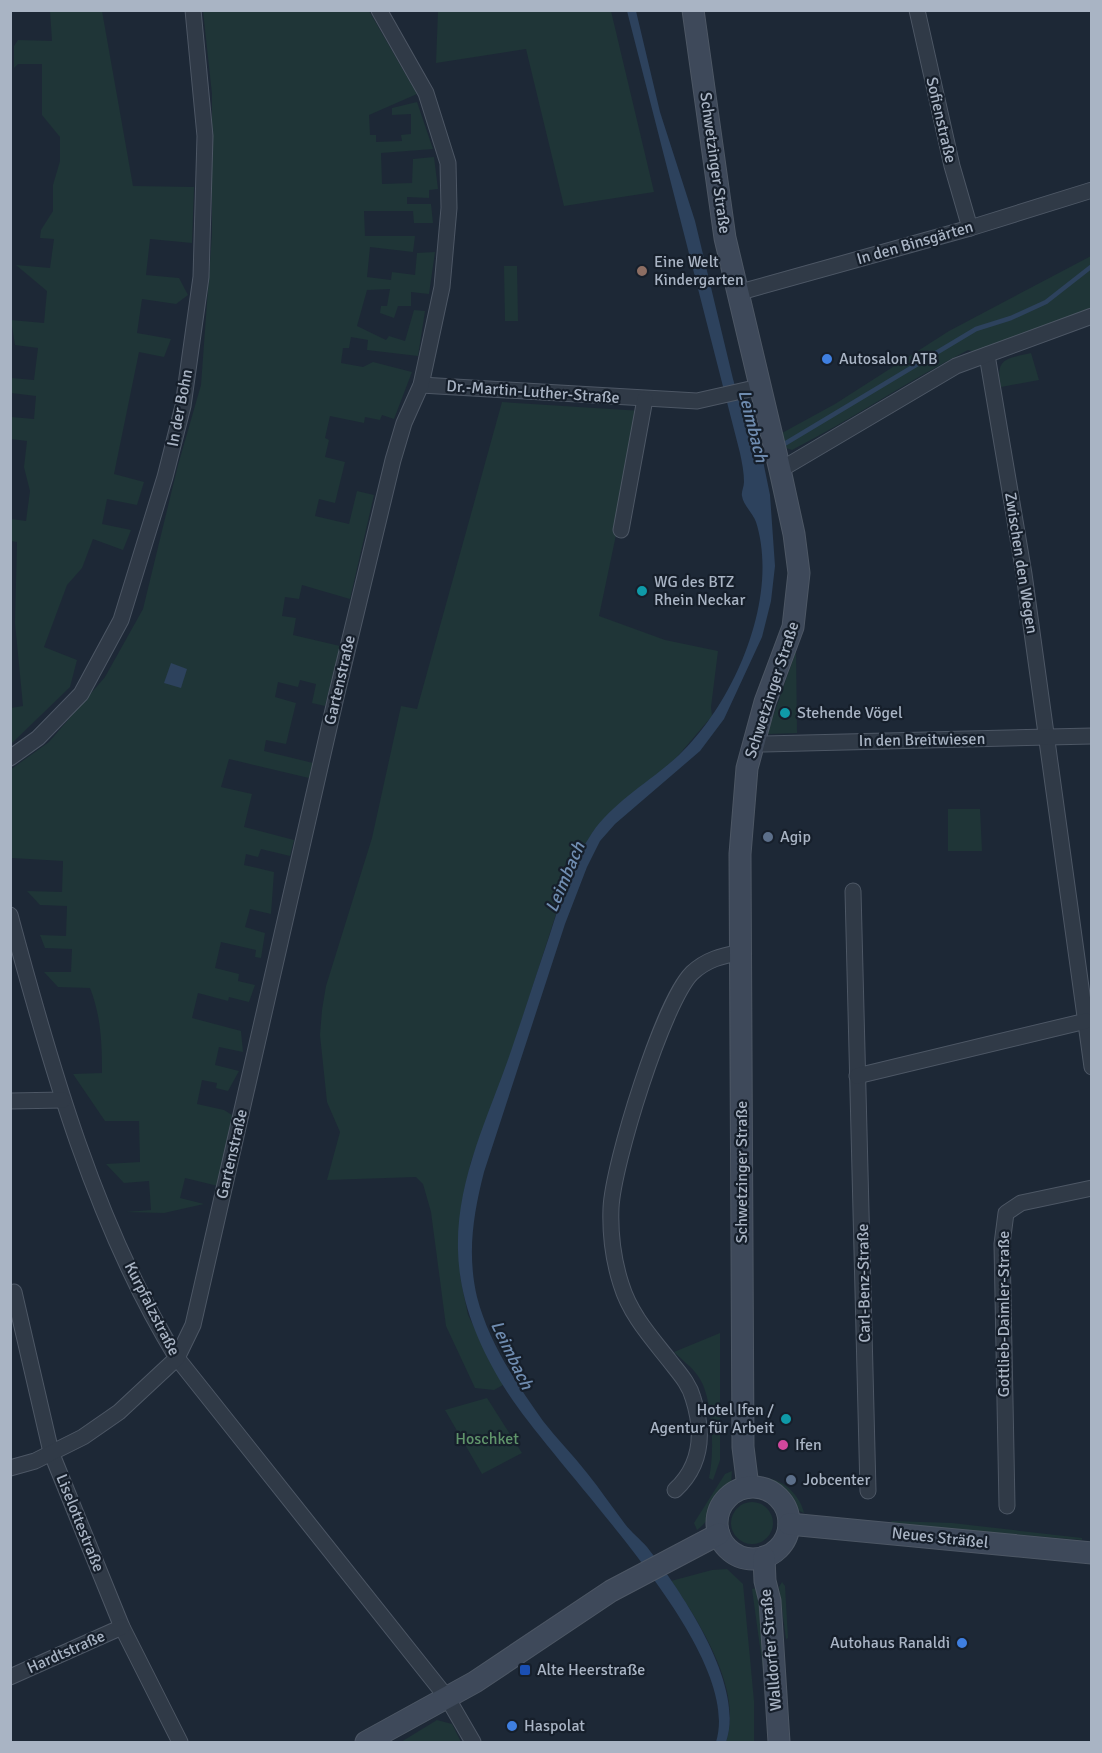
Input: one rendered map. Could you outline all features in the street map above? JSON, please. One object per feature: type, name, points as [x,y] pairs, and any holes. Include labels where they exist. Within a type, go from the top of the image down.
[{"type":"street","name":"In der Bohn","points":[[10,758],[38,738],[81,694],[121,620],[165,477],[183,406],[201,277],[205,136],[193,10]]},
{"type":"street","name":"Gartenstraße","points":[[177,1358],[193,1325],[336,697],[404,423],[421,385],[442,287],[449,208],[448,163],[426,93],[379,10]]},
{"type":"street","name":"Schwetzinger Straße","points":[[693,10],[725,238],[737,293],[750,389],[772,438],[794,534],[799,573],[798,605],[793,627],[753,742],[743,797],[741,952],[743,1447],[748,1487]]},
{"type":"street","name":"Sofienstraße","points":[[917,10],[952,166],[970,228]]},
{"type":"street","name":"In den Binsgärten","points":[[737,293],[970,228],[1092,190]]},
{"type":"street","points":[[779,466],[956,366],[1092,316]]},
{"type":"street","name":"Zwischen den Wegen","points":[[987,355],[1024,574],[1087,1011],[1092,1068]]},
{"type":"street","name":"Dr.-Martin-Luther-Straße","points":[[421,385],[645,399],[711,399],[750,389]]},
{"type":"street","name":"Dr.-Martin-Luther-Straße","points":[[621,530],[645,399]]},
{"type":"street","name":"In den Breitwiesen","points":[[753,742],[764,744],[1092,736]]},
{"type":"street","name":"Carl-Benz-Straße","points":[[853,891],[868,1491]]},
{"type":"street","name":"Kurpfalzstraße","points":[[10,915],[63,1100],[117,1240],[161,1332],[177,1358],[448,1699],[473,1743]]},
{"type":"street","points":[[675,1490],[686,1480],[696,1462],[699,1450],[699,1424],[693,1397],[685,1381],[636,1319],[622,1287],[614,1259],[612,1236],[614,1183],[626,1134],[674,1002],[691,974],[711,958],[741,952]]},
{"type":"street","points":[[857,1076],[1087,1011]]},
{"type":"street","points":[[10,1101],[63,1100]]},
{"type":"street","name":"Gottlieb-Daimler-Straße","points":[[1007,1506],[1002,1244],[1006,1213],[1021,1203],[1092,1188]]},
{"type":"street","name":"Liselottestraße","points":[[14,1292],[51,1452],[122,1627],[180,1743]]},
{"type":"street","points":[[10,1468],[35,1461],[83,1437],[119,1412],[177,1358]]},
{"type":"street","points":[[748,1487],[759,1487],[777,1496],[788,1514],[789,1524],[785,1538],[777,1550],[764,1557],[753,1558],[732,1552],[719,1534],[717,1522],[723,1504],[736,1491],[748,1487]]},
{"type":"street","name":"Neues Sträßel","points":[[789,1524],[1092,1553]]},
{"type":"street","points":[[366,1743],[448,1699],[639,1575],[719,1534]]},
{"type":"street","name":"Walldorfer Straße","points":[[764,1557],[765,1581],[770,1601],[779,1743]]},
{"type":"street","name":"Hardtstraße","points":[[10,1677],[122,1627]]},
{"type":"green space","points":[[50,11],[102,11],[133,186],[194,187],[192,243],[150,239],[146,275],[179,278],[188,295],[176,304],[142,299],[137,333],[171,339],[164,357],[139,352],[114,474],[144,482],[137,505],[107,499],[102,524],[131,530],[123,550],[93,539],[82,568],[67,585],[44,647],[77,660],[70,687],[11,744],[11,708],[23,706],[15,623],[17,542],[11,541],[11,519],[26,521],[30,491],[24,467],[27,441],[11,439],[11,417],[34,419],[36,396],[11,393],[11,378],[34,380],[38,348],[15,345],[11,320],[44,323],[47,291],[16,265],[50,268],[54,239],[40,238],[41,230],[53,211],[53,185],[60,161],[60,137],[42,115],[42,64],[18,64],[14,68],[14,46],[18,40],[52,41]]},
{"type":"green space","points":[[203,11],[369,11],[417,94],[369,115],[370,135],[376,135],[376,142],[402,141],[401,135],[411,134],[411,114],[392,115],[392,108],[417,102],[433,149],[381,153],[382,184],[412,183],[413,159],[434,157],[438,189],[429,190],[429,198],[407,197],[407,204],[431,204],[433,223],[414,223],[413,211],[364,211],[365,236],[415,236],[413,252],[370,247],[367,277],[391,280],[392,272],[415,275],[417,253],[435,252],[429,294],[411,292],[411,306],[398,306],[394,318],[380,313],[381,306],[387,306],[390,289],[367,290],[357,326],[386,340],[389,336],[405,341],[414,310],[425,311],[418,356],[367,350],[368,340],[351,337],[349,348],[343,348],[341,363],[363,367],[373,362],[412,372],[394,419],[382,415],[380,420],[365,417],[364,423],[330,416],[325,438],[329,440],[325,457],[345,462],[335,503],[319,499],[315,516],[349,524],[357,491],[374,495],[350,599],[302,585],[299,599],[285,597],[282,616],[296,618],[293,635],[340,646],[325,706],[312,703],[316,684],[300,680],[298,687],[278,682],[275,697],[296,703],[286,744],[266,740],[264,751],[313,763],[309,778],[229,759],[221,787],[252,794],[244,827],[294,840],[290,856],[261,849],[258,857],[246,854],[244,865],[274,872],[271,914],[250,909],[245,927],[265,933],[261,958],[255,957],[256,950],[221,942],[215,968],[239,974],[238,981],[255,985],[249,1002],[229,997],[228,1001],[198,993],[192,1018],[241,1031],[243,1052],[219,1047],[215,1065],[239,1071],[228,1091],[216,1088],[217,1083],[202,1080],[197,1104],[224,1110],[232,1115],[218,1186],[185,1178],[180,1198],[204,1204],[164,1213],[126,1212],[151,1210],[149,1181],[124,1183],[106,1164],[140,1162],[139,1121],[105,1121],[73,1074],[102,1073],[97,1009],[90,988],[58,987],[44,972],[71,972],[72,949],[45,948],[40,935],[66,936],[67,906],[40,905],[27,891],[62,892],[63,861],[12,858],[10,770],[49,742],[105,677],[143,609],[178,465],[201,385],[212,234],[212,94]]},
{"type":"green space","points":[[438,11],[611,11],[654,192],[564,206],[526,49],[436,63]]},
{"type":"green space","points":[[1091,256],[1091,316],[987,355],[968,350],[792,450],[786,448],[782,433],[835,404],[949,331]]},
{"type":"green space","points":[[504,266],[517,266],[518,321],[505,321]]},
{"type":"green space","points":[[1031,353],[1039,380],[1001,387],[1000,370],[1004,361]]},
{"type":"green space","points":[[502,402],[642,411],[599,616],[665,640],[718,651],[711,707],[712,716],[677,757],[595,829],[567,880],[508,1063],[471,1162],[466,1184],[460,1276],[468,1315],[503,1385],[494,1390],[475,1388],[446,1326],[431,1212],[423,1184],[416,1177],[327,1180],[340,1132],[327,1102],[320,1035],[326,986],[372,838],[401,706],[417,709]]},
{"type":"green space","points":[[796,651],[797,733],[767,734]]},
{"type":"green space","points":[[948,809],[980,809],[982,851],[948,851]]},
{"type":"green space","points":[[720,1333],[720,1460],[713,1480],[709,1478],[712,1440],[707,1397],[698,1376],[674,1352]]},
{"type":"green space","name":"Hoschket","points":[[487,1398],[522,1453],[482,1474],[445,1410]]},
{"type":"green space","points":[[732,1471],[731,1484],[707,1520],[697,1530],[694,1523],[725,1474]]},
{"type":"green space","points":[[764,1478],[784,1484],[799,1500],[804,1513],[782,1498]]},
{"type":"green space","points":[[752,1502],[760,1503],[767,1508],[772,1515],[772,1531],[767,1538],[760,1543],[752,1544],[744,1543],[737,1538],[732,1531],[731,1523],[732,1515],[737,1508],[744,1503]]},
{"type":"green space","points":[[892,1521],[952,1523],[1082,1538],[1082,1540],[889,1524]]},
{"type":"green space","points":[[727,1569],[743,1584],[754,1701],[754,1742],[726,1742],[730,1722],[729,1701],[724,1679],[705,1636],[671,1581],[712,1570]]},
{"type":"green space","points":[[782,1582],[785,1586],[788,1638],[786,1639],[779,1587]]},
{"type":"green space","points":[[756,1588],[763,1626],[766,1677],[764,1676],[752,1589]]},
{"type":"green space","points":[[437,1720],[452,1724],[461,1742],[401,1742]]},
{"type":"water","points":[[627,11],[636,11],[660,112],[695,221],[733,379],[746,423],[755,446],[761,451],[770,495],[775,566],[771,601],[762,637],[724,719],[700,751],[615,824],[600,841],[587,867],[565,924],[484,1172],[474,1219],[472,1265],[482,1314],[513,1377],[543,1421],[587,1473],[627,1527],[647,1547],[676,1588],[707,1640],[719,1667],[727,1694],[730,1719],[726,1742],[716,1742],[717,1703],[702,1658],[675,1610],[640,1560],[529,1422],[504,1387],[478,1338],[466,1304],[459,1268],[459,1222],[469,1168],[572,870],[592,833],[601,822],[621,802],[679,755],[718,707],[747,648],[757,615],[762,583],[762,552],[756,522],[742,496],[744,478],[740,453]]},
{"type":"water","points":[[171,663],[187,669],[181,688],[164,683]]},
{"type":"waterway","points":[[781,446],[976,329],[1011,318],[1046,302],[1092,266]]},
{"type":"place","name":"Eine Welt Kindergarten","points":[[642,271]]},
{"type":"place","name":"Autosalon ATB","points":[[827,359]]},
{"type":"place","name":"WG des BTZ Rhein Neckar","points":[[642,591]]},
{"type":"place","name":"Stehende Vögel","points":[[785,713]]},
{"type":"place","name":"Agip","points":[[768,837]]},
{"type":"place","name":"Hotel Ifen / Agentur für Arbeit","points":[[786,1419]]},
{"type":"place","name":"Ifen","points":[[783,1445]]},
{"type":"place","name":"Jobcenter","points":[[791,1480]]},
{"type":"place","name":"Autohaus Ranaldi","points":[[962,1643]]},
{"type":"place","name":"Alte Heerstraße","points":[[525,1670]]},
{"type":"place","name":"Haspolat","points":[[512,1726]]},
{"type":"water label","name":"Leimbach","points":[[753,426]]},
{"type":"water label","name":"Leimbach","points":[[565,877]]},
{"type":"water label","name":"Leimbach","points":[[512,1355]]}]
